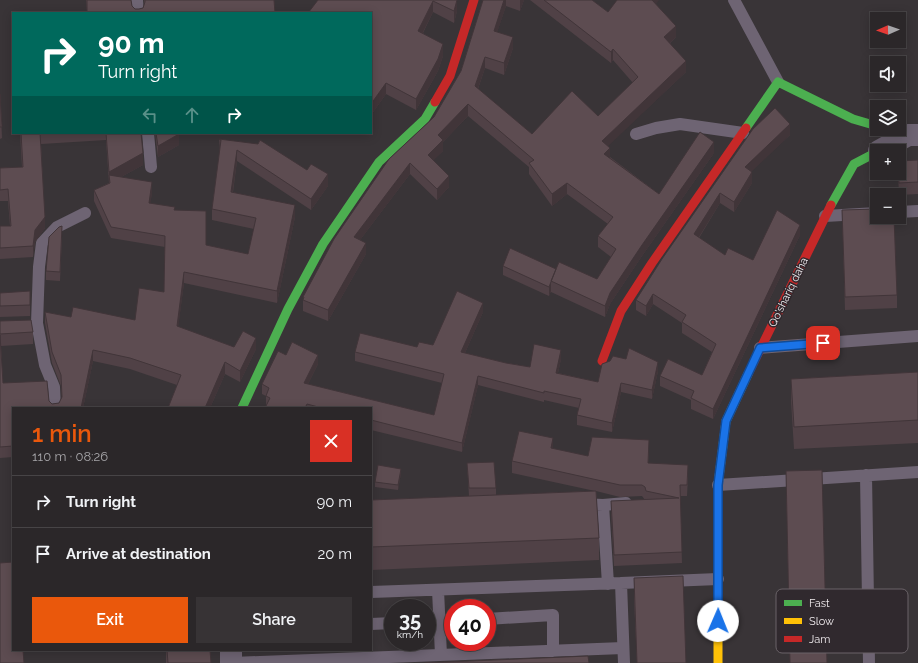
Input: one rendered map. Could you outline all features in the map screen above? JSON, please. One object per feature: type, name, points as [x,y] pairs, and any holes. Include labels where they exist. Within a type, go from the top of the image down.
[{"type":"street","points":[[242,407],[288,309],[323,244],[379,162],[425,119],[450,76],[474,0]]},
{"type":"street","points":[[602,361],[621,311],[652,263],[778,82],[853,119],[870,124]]},
{"type":"street","name":"Qo'shariq daha","points":[[893,144],[913,135]]},
{"type":"street","name":"Qo'shariq daha","points":[[718,663],[718,485],[726,421],[825,216],[854,164],[870,155]]},
{"type":"street","points":[[231,651],[232,663]]},
{"type":"lane","points":[[137,0],[138,12]]},
{"type":"lane","points":[[734,0],[778,82]]},
{"type":"lane","points":[[636,134],[656,128],[680,124],[743,133]]},
{"type":"lane","points":[[148,134],[151,167]]},
{"type":"lane","points":[[906,212],[918,211]]},
{"type":"lane","points":[[55,407],[54,387],[45,365],[37,323],[39,267],[42,243],[57,227],[85,213]]},
{"type":"lane","points":[[825,216],[870,213]]},
{"type":"lane","points":[[22,324],[37,323]]},
{"type":"lane","points":[[760,348],[918,336]]},
{"type":"lane","points":[[718,485],[918,472]]},
{"type":"lane","points":[[866,475],[868,589]]},
{"type":"lane","points":[[570,503],[603,505],[639,503]]},
{"type":"lane","points":[[603,505],[608,584]]},
{"type":"lane","points":[[372,592],[718,579]]},
{"type":"lane","points":[[621,583],[624,663]]},
{"type":"lane","points":[[436,602],[438,590]]},
{"type":"lane","points":[[496,618],[553,615],[553,651]]},
{"type":"lane","points":[[372,624],[384,623]]},
{"type":"lane","points":[[436,636],[440,655]]},
{"type":"lane","points":[[232,663],[264,656],[440,655],[623,648]]},
{"type":"lane","points":[[869,653],[869,663]]},
{"type":"building","points":[[87,0],[131,0],[132,6],[135,9],[139,9],[143,8],[145,0],[274,0],[275,12],[87,12]]},
{"type":"building","points":[[318,0],[457,0],[454,11],[433,1],[418,31],[443,44],[438,59],[416,99],[386,83],[372,103],[372,12],[309,12]]},
{"type":"building","points":[[483,0],[504,0],[494,31],[513,37],[504,63],[485,57],[475,86],[532,134],[572,91],[598,116],[638,77],[613,49],[611,52],[544,0],[592,0],[608,12],[617,0],[652,0],[676,26],[664,37],[686,61],[602,141],[610,148],[604,154],[659,194],[700,132],[714,142],[610,293],[605,306],[551,281],[559,262],[597,279],[616,249],[598,236],[613,217],[567,183],[552,194],[529,163],[534,160],[468,104],[438,135],[443,140],[428,155],[449,176],[437,189],[410,163],[354,237],[366,243],[328,310],[303,300],[303,297],[334,239],[389,159],[434,117],[461,71]]},
{"type":"building","points":[[0,94],[2,127],[0,127]]},
{"type":"building","points":[[775,108],[790,124],[745,167],[752,172],[734,202],[720,193],[694,234],[725,255],[728,248],[753,260],[777,210],[800,225],[713,409],[691,398],[694,391],[660,376],[668,359],[702,375],[716,344],[682,322],[686,315],[653,294],[646,306],[636,300],[662,259],[753,129]]},
{"type":"building","points":[[21,134],[40,134],[45,217],[35,230],[33,246],[0,248],[0,226],[11,226],[8,189],[0,190],[0,168],[23,167]]},
{"type":"building","points":[[106,134],[141,134],[143,153],[109,172]]},
{"type":"building","points":[[156,134],[179,134],[158,146]]},
{"type":"building","points":[[219,139],[258,144],[260,140],[307,170],[311,164],[328,174],[311,199],[237,150],[231,192],[295,205],[277,291],[184,272],[177,326],[234,347],[243,331],[256,338],[240,371],[225,362],[205,407],[168,407],[181,375],[130,358],[93,350],[81,407],[12,407],[12,446],[0,447],[0,335],[3,383],[47,381],[49,401],[52,404],[59,403],[62,397],[61,375],[52,352],[45,312],[71,317],[73,307],[135,320],[139,288],[164,292],[165,236],[111,227],[94,190],[110,183],[109,175],[152,182],[149,203],[175,207],[174,210],[206,211],[206,245],[248,254],[256,218],[212,209],[221,140]]},
{"type":"building","points":[[918,160],[918,182],[899,183],[899,180],[906,180],[906,161]]},
{"type":"building","points":[[870,209],[870,224],[894,224],[897,295],[845,297],[842,210]]},
{"type":"building","points":[[62,226],[60,272],[46,271],[49,237]]},
{"type":"building","points":[[510,248],[556,269],[549,287],[503,266]]},
{"type":"building","points":[[30,291],[30,305],[0,306],[0,293]]},
{"type":"building","points":[[457,291],[483,303],[461,352],[530,367],[534,344],[561,350],[556,373],[598,382],[602,364],[610,361],[613,356],[626,359],[629,348],[658,362],[652,390],[621,383],[612,423],[577,415],[581,399],[544,391],[544,393],[478,376],[462,443],[372,420],[372,407],[318,407],[307,404],[306,407],[266,407],[270,398],[266,396],[269,388],[262,384],[278,351],[286,355],[292,342],[318,355],[304,383],[434,415],[444,374],[355,352],[360,333],[417,347],[419,342],[433,345]]},
{"type":"building","points":[[31,320],[33,332],[0,334],[0,321]]},
{"type":"building","points":[[918,372],[918,420],[794,427],[791,379]]},
{"type":"building","points":[[519,431],[553,438],[551,448],[588,456],[592,437],[649,440],[648,463],[688,465],[687,485],[680,485],[682,552],[614,555],[611,501],[679,498],[646,491],[645,487],[642,485],[620,485],[512,461]]},
{"type":"building","points":[[494,462],[496,488],[469,488],[467,463]]},
{"type":"building","points":[[378,465],[401,469],[398,485],[375,482]]},
{"type":"building","points":[[822,470],[825,589],[788,589],[786,471]]},
{"type":"building","points":[[596,491],[599,538],[372,547],[372,500]]},
{"type":"building","points":[[12,562],[12,651],[23,651],[24,663],[0,663],[0,563]]},
{"type":"building","points":[[683,576],[686,663],[637,663],[634,578]]},
{"type":"building","points":[[167,651],[210,651],[211,663],[168,663]]},
{"type":"building","points":[[790,653],[827,653],[827,663],[790,663]]},
{"type":"building","points":[[588,656],[589,663],[425,663]]},
{"type":"traffic: fast","points":[[746,128],[778,82],[853,119],[870,124]]},
{"type":"traffic: fast","points":[[242,407],[288,309],[323,244],[379,162],[425,119],[435,102]]},
{"type":"traffic: fast","points":[[831,205],[854,164],[870,156]]},
{"type":"traffic: slow","points":[[718,663],[718,485],[726,421],[748,374]]},
{"type":"traffic: jam","points":[[435,102],[450,76],[474,0]]},
{"type":"traffic: jam","points":[[602,361],[621,311],[652,263],[746,128]]},
{"type":"traffic: jam","points":[[748,374],[831,205]]},
{"type":"route","points":[[718,621],[718,485],[726,421],[760,348],[823,343]]}]
